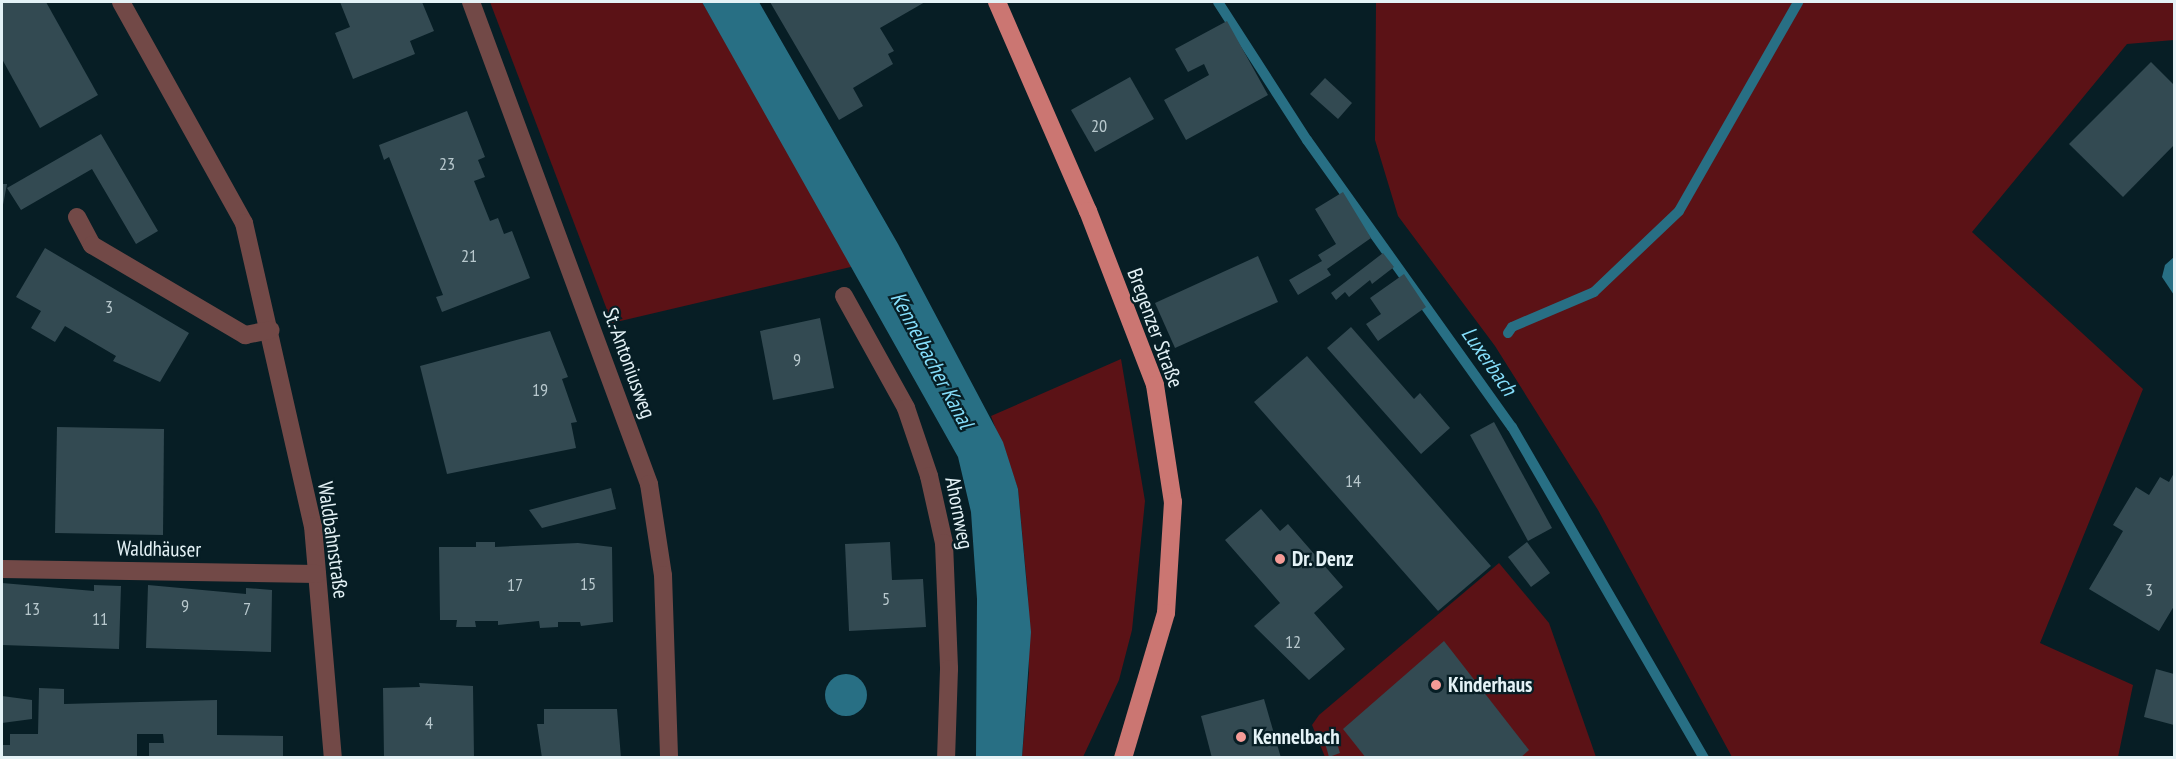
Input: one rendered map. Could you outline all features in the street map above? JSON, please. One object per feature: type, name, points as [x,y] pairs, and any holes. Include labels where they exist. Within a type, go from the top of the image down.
[{"type":"main road","name":"Bregenzer Straße","points":[[997,2],[1088,211],[1155,386],[1173,502],[1166,613],[1123,758]]},
{"type":"street","name":"Waldbahnstraße","points":[[121,2],[243,223],[271,330],[313,526],[333,758]]},
{"type":"street","name":"St.-Antoniusweg","points":[[471,2],[649,484],[663,575],[669,758]]},
{"type":"street","points":[[76,217],[92,245],[245,335],[271,330]]},
{"type":"street","name":"Ahornweg","points":[[844,296],[906,408],[937,509],[944,543],[949,669],[946,758]]},
{"type":"street","name":"Waldhäuser","points":[[2,569],[317,574]]},
{"type":"shaded area","points":[[490,2],[702,2],[855,266],[612,323]]},
{"type":"shaded area","points":[[1376,2],[2174,2],[2174,40],[2127,44],[1972,232],[2143,389],[2040,643],[2133,685],[2118,757],[1732,757],[1598,510],[1495,346],[1398,216],[1375,140]]},
{"type":"shaded area","points":[[1121,359],[1145,501],[1132,630],[1119,680],[1083,757],[1022,757],[1029,672],[1028,596],[1018,489],[991,416]]},
{"type":"shaded area","points":[[1499,563],[1549,623],[1596,757],[1325,757],[1312,725],[1319,715]]},
{"type":"water","name":"Kennelbacher Kanal","points":[[702,2],[759,2],[898,244],[1003,442],[1018,489],[1031,632],[1022,757],[976,757],[977,599],[971,512],[958,457]]},
{"type":"water","points":[[2174,257],[2174,295],[2162,277],[2165,265]]},
{"type":"water","points":[[846,674],[861,680],[867,695],[861,710],[846,716],[831,710],[825,695],[831,680]]},
{"type":"building","points":[[2,2],[46,2],[98,95],[40,128],[2,59]]},
{"type":"building","points":[[340,2],[422,2],[434,31],[410,41],[415,54],[353,79],[335,33],[350,27]]},
{"type":"building","points":[[770,2],[925,2],[880,28],[894,51],[888,54],[893,64],[853,88],[863,106],[839,120]]},
{"type":"building","points":[[1227,21],[1268,95],[1186,140],[1164,100],[1209,75],[1204,64],[1188,72],[1175,49]]},
{"type":"building","points":[[2151,62],[2174,85],[2174,145],[2123,197],[2069,144]]},
{"type":"building","points":[[1130,77],[1154,119],[1095,152],[1071,110]]},
{"type":"building","points":[[1325,78],[1352,103],[1338,119],[1310,94]]},
{"type":"building","points":[[467,111],[485,157],[478,160],[485,177],[474,181],[490,221],[498,218],[504,234],[512,231],[530,278],[442,312],[436,297],[443,295],[389,157],[384,160],[379,145]]},
{"type":"building","points":[[101,134],[158,231],[136,244],[92,169],[21,210],[7,188]]},
{"type":"building","points":[[2,184],[7,184],[2,210]]},
{"type":"building","points":[[1343,192],[1371,238],[1327,269],[1331,275],[1298,295],[1289,280],[1322,261],[1318,255],[1336,244],[1315,209]]},
{"type":"building","points":[[45,248],[189,333],[160,382],[113,361],[116,356],[65,326],[55,342],[31,328],[41,311],[16,297]]},
{"type":"building","points":[[1383,253],[1394,267],[1372,284],[1370,280],[1349,297],[1345,292],[1336,300],[1331,293]]},
{"type":"building","points":[[1258,256],[1278,302],[1175,348],[1155,303]]},
{"type":"building","points":[[1404,274],[1426,307],[1378,341],[1366,324],[1381,314],[1370,298]]},
{"type":"building","points":[[820,318],[834,388],[773,400],[760,331]]},
{"type":"building","points":[[1351,327],[1414,399],[1420,393],[1450,428],[1421,454],[1327,348]]},
{"type":"building","points":[[550,331],[568,377],[562,379],[577,422],[571,423],[576,448],[447,474],[420,366]]},
{"type":"building","points":[[1307,356],[1491,566],[1438,611],[1254,402]]},
{"type":"building","points":[[1494,422],[1552,528],[1528,541],[1470,435]]},
{"type":"building","points":[[57,427],[164,429],[163,535],[55,533]]},
{"type":"building","points":[[2174,473],[2174,606],[2159,631],[2089,589],[2123,531],[2113,525],[2136,487],[2149,495],[2160,477],[2169,482]]},
{"type":"building","points":[[611,488],[616,509],[542,528],[529,510]]},
{"type":"building","points":[[1261,509],[1280,531],[1288,524],[1343,587],[1314,613],[1345,649],[1309,680],[1254,626],[1280,603],[1225,540]]},
{"type":"building","points":[[476,542],[495,542],[495,547],[578,543],[612,547],[613,622],[581,626],[580,622],[558,622],[558,627],[540,628],[539,621],[498,625],[498,621],[475,621],[476,627],[456,627],[457,620],[440,620],[439,547],[476,547]]},
{"type":"building","points":[[890,542],[892,580],[923,579],[926,627],[849,631],[845,544]]},
{"type":"building","points":[[1527,542],[1550,573],[1531,587],[1508,557]]},
{"type":"building","points":[[2,583],[94,591],[94,585],[121,586],[119,649],[2,645]]},
{"type":"building","points":[[148,585],[246,594],[246,588],[272,590],[271,652],[146,648]]},
{"type":"building","name":"Kinderhaus","points":[[1444,641],[1529,750],[1520,758],[1366,758],[1343,729]]},
{"type":"building","points":[[2156,669],[2174,674],[2174,725],[2144,717]]},
{"type":"building","points":[[419,683],[473,686],[474,758],[384,758],[383,688],[420,687]]},
{"type":"building","points":[[39,688],[64,689],[64,704],[217,700],[217,735],[283,736],[283,758],[149,758],[149,743],[164,743],[163,734],[137,734],[137,758],[2,758],[2,745],[10,745],[10,734],[38,734]]},
{"type":"building","points":[[2,696],[32,700],[32,719],[2,723]]},
{"type":"building","name":"Kennelbach","points":[[1264,699],[1281,758],[1212,758],[1201,716]]},
{"type":"building","points":[[544,709],[617,709],[621,758],[542,758],[537,724],[544,724]]},
{"type":"building","points":[[1334,733],[1340,753],[1329,757],[1323,736]]},
{"type":"waterway","name":"Luxerbach","points":[[1218,2],[1307,140],[1512,427],[1704,758]]},
{"type":"waterway","points":[[1508,333],[1512,327],[1594,292],[1679,211],[1798,2]]},
{"type":"place","name":"Dr. Denz","points":[[1280,559]]},
{"type":"place","name":"Kinderhaus","points":[[1436,685]]},
{"type":"place","name":"Kennelbach","points":[[1241,737]]}]
